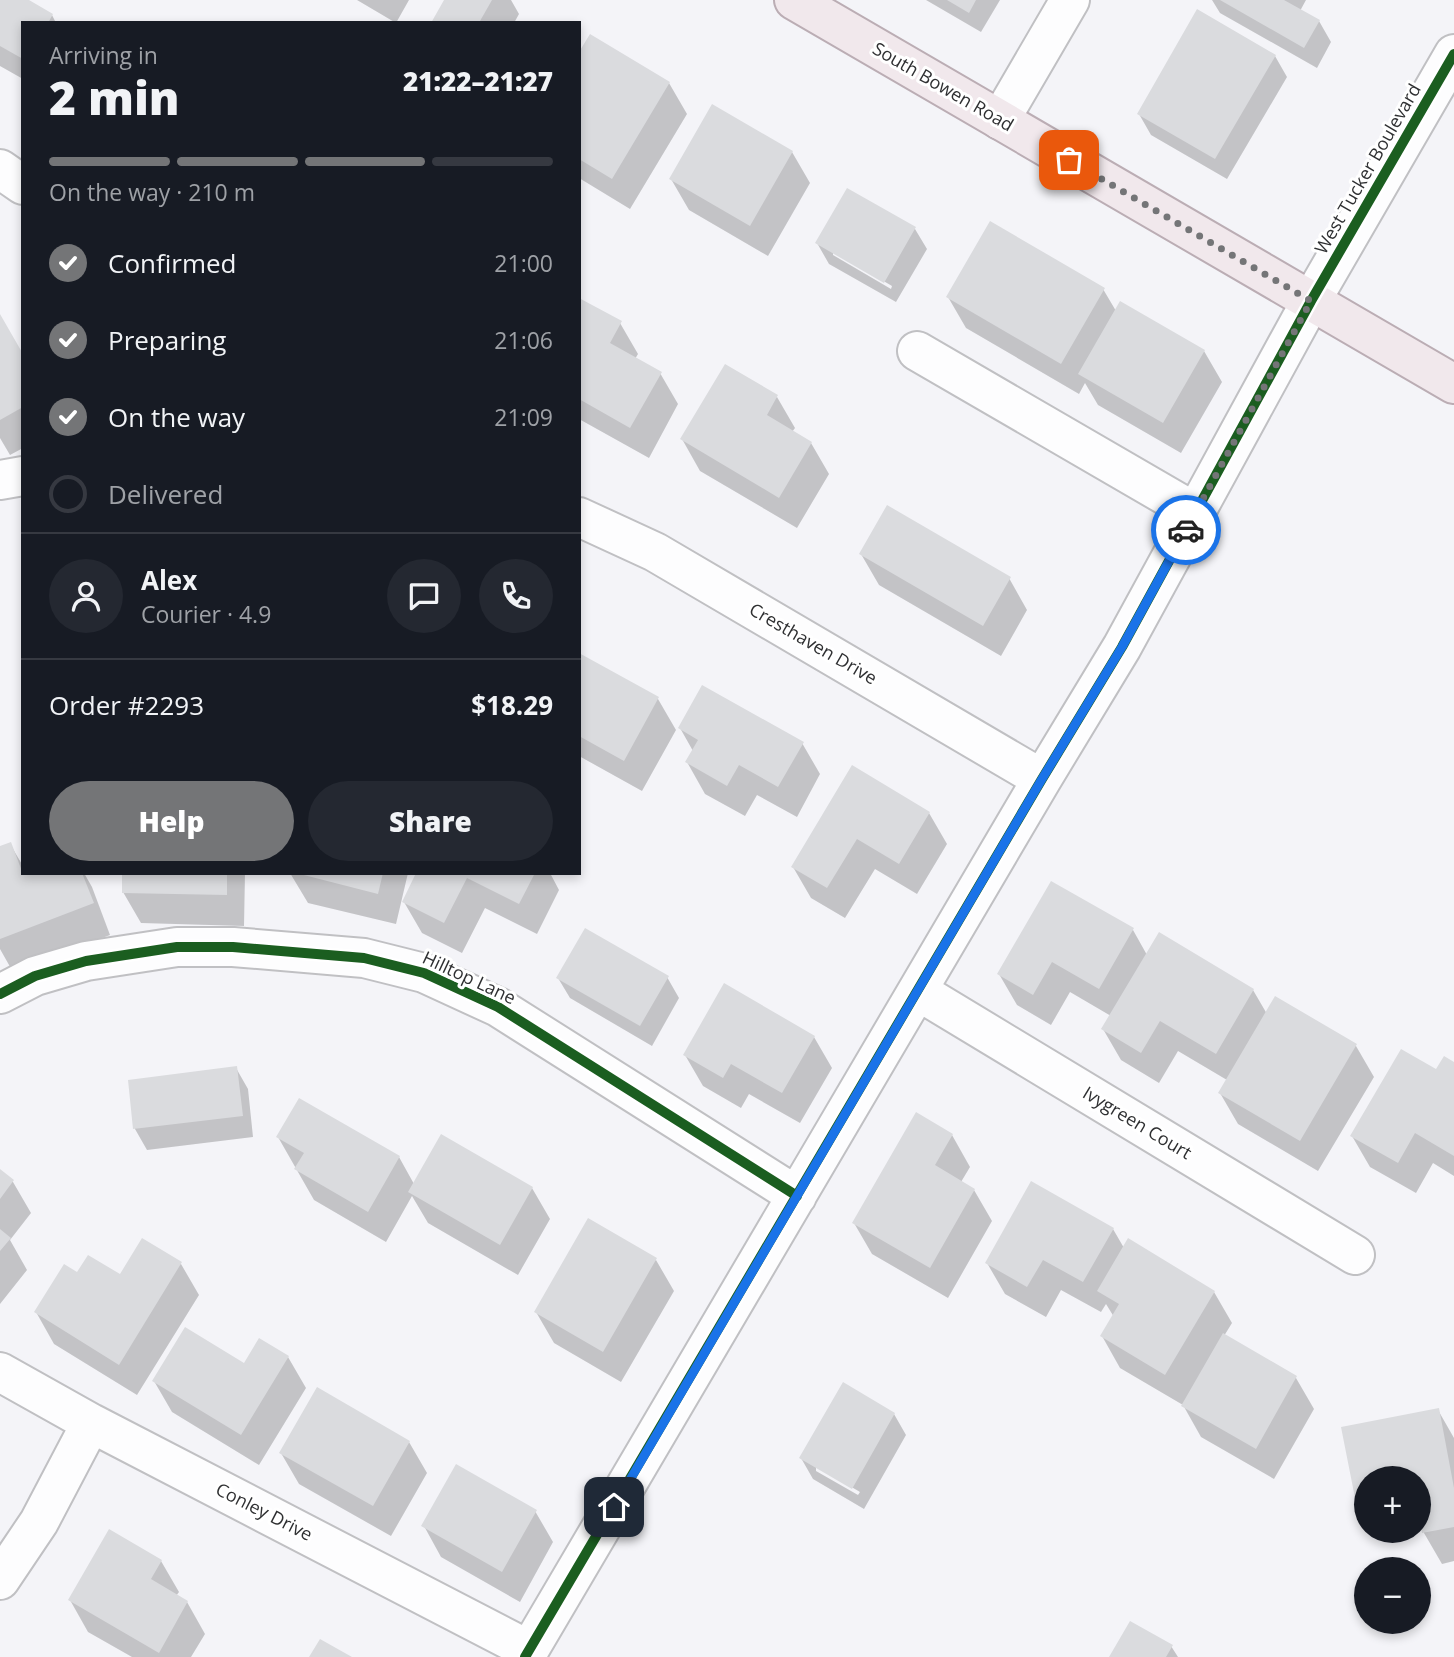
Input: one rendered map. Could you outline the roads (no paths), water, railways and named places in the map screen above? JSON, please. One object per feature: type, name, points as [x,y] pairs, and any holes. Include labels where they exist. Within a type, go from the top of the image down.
[{"type":"main road","name":"South Bowen Road","points":[[794,0],[1454,384]]},
{"type":"street","points":[[1000,120],[1070,0]]},
{"type":"street","name":"West Tucker Boulevard","points":[[527,1654],[1122,647],[1311,301],[1454,54]]},
{"type":"street","points":[[0,169],[21,184]]},
{"type":"street","points":[[917,351],[1196,513]]},
{"type":"street","points":[[0,480],[21,476]]},
{"type":"street","name":"Cresthaven Drive","points":[[581,518],[654,552],[1042,779]]},
{"type":"street","name":"Hilltop Lane","points":[[0,994],[35,976],[86,961],[177,947],[233,947],[364,958],[424,973],[498,1007],[797,1196]]},
{"type":"street","name":"Ivygreen Court","points":[[918,991],[1355,1255]]},
{"type":"street","name":"Conley Drive","points":[[0,1372],[527,1654]]},
{"type":"street","points":[[0,1580],[39,1522],[91,1423]]}]
